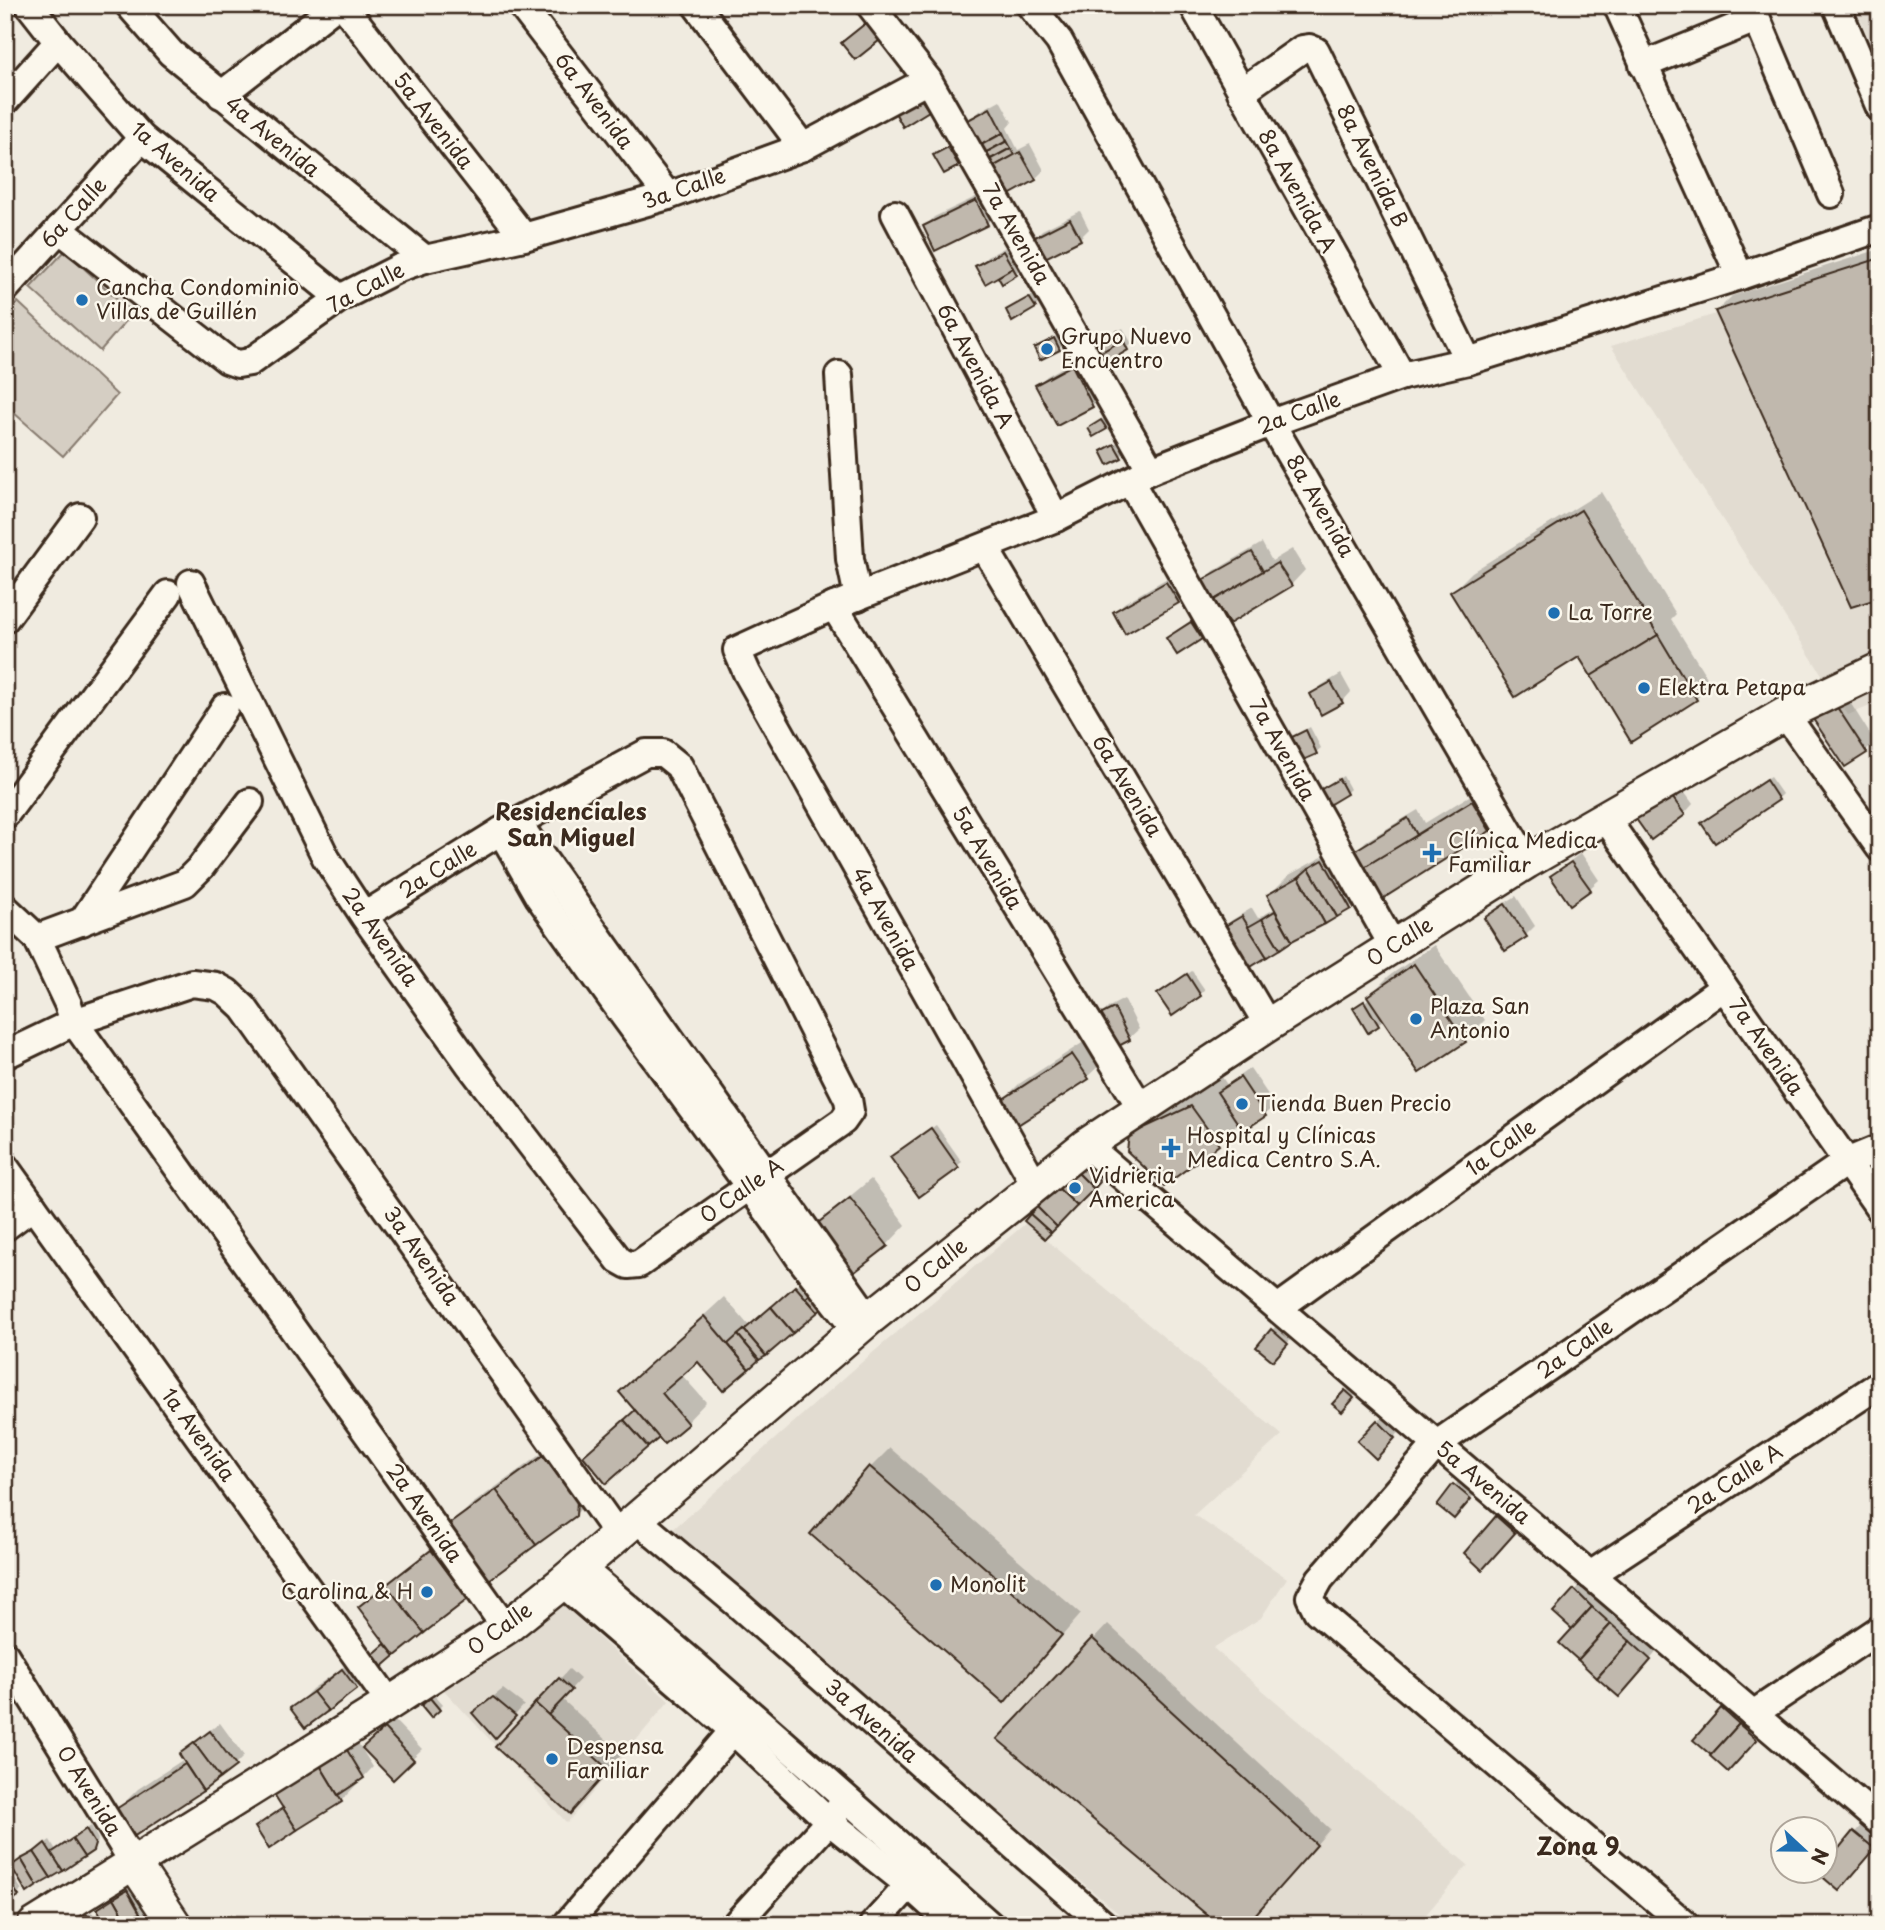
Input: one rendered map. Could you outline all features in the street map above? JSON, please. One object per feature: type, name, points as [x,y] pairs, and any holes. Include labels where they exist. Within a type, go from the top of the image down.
[{"type":"main road","name":"0 Calle","points":[[34,1925],[506,1628],[863,1324],[1086,1145],[1268,1025],[1527,862],[1785,714],[1880,669]]},
{"type":"main road","name":"0 Avenida","points":[[133,1862],[175,1925]]},
{"type":"street","name":"1a Avenida","points":[[29,5],[142,138],[340,298]]},
{"type":"street","name":"4a Avenida","points":[[129,5],[171,53],[425,259]]},
{"type":"street","points":[[221,95],[337,5]]},
{"type":"street","name":"5a Avenida","points":[[343,5],[524,237]]},
{"type":"street","name":"6a Avenida","points":[[521,5],[668,196]]},
{"type":"street","points":[[696,5],[803,147]]},
{"type":"street","name":"7a Avenida","points":[[870,5],[928,80],[1393,946]]},
{"type":"street","name":"8a Avenida","points":[[1030,5],[1059,41],[1271,423],[1527,862]]},
{"type":"street","name":"8a Avenida A","points":[[1192,5],[1402,376]]},
{"type":"street","points":[[1617,5],[1740,276]]},
{"type":"street","points":[[1836,5],[1880,108]]},
{"type":"street","points":[[1643,65],[1754,12],[1831,194]]},
{"type":"street","points":[[5,101],[58,42]]},
{"type":"street","name":"8a Avenida B","points":[[1241,92],[1302,49],[1316,51],[1468,361]]},
{"type":"street","name":"3a Calle","points":[[425,259],[524,237],[668,196],[803,147],[928,80]]},
{"type":"street","name":"6a Calle","points":[[5,289],[142,138]]},
{"type":"street","name":"6a Avenida A","points":[[895,214],[1056,518]]},
{"type":"street","name":"2a Calle","points":[[737,650],[846,602],[1056,518],[1141,476],[1271,423],[1402,376],[1468,361],[1740,276],[1880,228]]},
{"type":"street","name":"7a Calle","points":[[59,229],[227,360],[238,364],[250,362],[340,298],[399,268],[425,259]]},
{"type":"street","name":"5a Avenida","points":[[839,375],[850,559],[846,602],[1141,1108]]},
{"type":"street","points":[[5,619],[80,517]]},
{"type":"street","name":"6a Avenida","points":[[985,548],[1268,1025]]},
{"type":"street","name":"2a Avenida","points":[[5,815],[180,589],[326,858],[469,1064],[619,1260]]},
{"type":"street","name":"4a Avenida","points":[[737,650],[747,673],[1036,1186]]},
{"type":"street","points":[[82,922],[225,707]]},
{"type":"street","points":[[1785,714],[1880,848]]},
{"type":"street","name":"2a Calle","points":[[364,916],[509,827],[646,753],[663,753],[679,766],[848,1100]]},
{"type":"street","points":[[5,908],[37,938],[185,883],[201,867],[250,802]]},
{"type":"street","name":"7a Avenida","points":[[1604,816],[1880,1209]]},
{"type":"street","points":[[509,827],[539,897],[634,1009],[716,1140],[757,1181],[863,1324]]},
{"type":"street","name":"2a Avenida","points":[[37,938],[74,1022],[506,1628]]},
{"type":"street","name":"3a Avenida","points":[[74,1022],[192,983],[216,986],[227,992],[244,1008],[627,1527],[735,1602],[1104,1925]]},
{"type":"street","name":"1a Calle","points":[[1278,1308],[1724,987]]},
{"type":"street","points":[[5,1055],[74,1022]]},
{"type":"street","name":"0 Calle A","points":[[619,1260],[628,1265],[639,1264],[843,1121],[849,1111],[848,1100]]},
{"type":"street","name":"5a Avenida","points":[[1086,1145],[1880,1822]]},
{"type":"street","name":"2a Calle","points":[[1686,1925],[1317,1611],[1310,1597],[1320,1579],[1437,1444],[1846,1162],[1880,1148]]},
{"type":"street","name":"1a Avenida","points":[[5,1167],[390,1703]]},
{"type":"street","points":[[5,1227],[33,1206]]},
{"type":"street","name":"2a Calle A","points":[[1590,1575],[1880,1384]]},
{"type":"street","points":[[571,1575],[829,1821],[954,1925]]},
{"type":"street","points":[[571,1575],[694,1664],[990,1925]]},
{"type":"street","points":[[1753,1714],[1880,1629]]},
{"type":"street","name":"0 Avenida","points":[[5,1655],[133,1862]]},
{"type":"street","points":[[566,1925],[733,1731]]},
{"type":"street","points":[[735,1925],[829,1821],[846,1798]]},
{"type":"street","points":[[873,1925],[909,1885]]},
{"type":"shaded area","points":[[1854,5],[1880,5],[1880,63]]},
{"type":"shaded area","name":"Cancha Condominio Villas de Guillén","points":[[65,251],[133,313],[100,351],[30,288]]},
{"type":"shaded area","points":[[1880,264],[1880,702],[1848,715],[1611,346]]},
{"type":"shaded area","points":[[18,302],[117,395],[63,456],[5,405],[5,317]]},
{"type":"shaded area","points":[[1026,1223],[1282,1435],[1194,1515],[1287,1578],[1261,1618],[1213,1648],[1468,1865],[1417,1925],[1132,1925],[671,1531],[870,1355]]},
{"type":"shaded area","points":[[555,1598],[669,1701],[567,1823],[442,1688]]},
{"type":"building","points":[[866,23],[880,40],[855,60],[841,43]]},
{"type":"building","points":[[916,92],[929,111],[903,127],[892,107]]},
{"type":"building","points":[[990,108],[1003,133],[981,145],[968,120]]},
{"type":"building","points":[[1003,133],[1007,141],[985,153],[981,145]]},
{"type":"building","points":[[1007,141],[1011,148],[989,160],[985,153]]},
{"type":"building","points":[[948,147],[959,166],[944,174],[933,155]]},
{"type":"building","points":[[1011,148],[1015,155],[993,167],[989,160]]},
{"type":"building","points":[[1020,152],[1036,180],[1009,195],[993,167]]},
{"type":"building","points":[[976,200],[988,225],[935,251],[923,226]]},
{"type":"building","points":[[1070,219],[1081,240],[1041,260],[1031,239]]},
{"type":"building","points":[[1003,251],[1013,268],[985,284],[975,266]]},
{"type":"building","points":[[1880,258],[1880,598],[1851,607],[1715,311]]},
{"type":"building","points":[[1013,268],[1017,275],[1002,284],[998,277]]},
{"type":"building","points":[[1029,297],[1036,308],[1012,322],[1006,310]]},
{"type":"building","points":[[1118,331],[1123,340],[1100,353],[1096,344]]},
{"type":"building","name":"Grupo Nuevo Encuentro","points":[[1054,338],[1060,350],[1040,360],[1034,348]]},
{"type":"building","points":[[1123,340],[1128,350],[1106,363],[1100,353]]},
{"type":"building","points":[[1072,365],[1093,407],[1057,426],[1035,385]]},
{"type":"building","points":[[1101,420],[1107,429],[1093,437],[1088,428]]},
{"type":"building","points":[[1114,444],[1122,458],[1108,465],[1101,451]]},
{"type":"building","name":"La Torre","points":[[1581,510],[1658,635],[1591,676],[1579,657],[1515,697],[1450,592]]},
{"type":"building","points":[[1252,552],[1263,571],[1214,600],[1202,580]]},
{"type":"building","points":[[1277,563],[1292,586],[1229,624],[1214,600]]},
{"type":"building","points":[[1166,582],[1179,603],[1125,634],[1113,612]]},
{"type":"building","points":[[1191,622],[1202,639],[1177,655],[1166,638]]},
{"type":"building","name":"Elektra Petapa","points":[[1658,635],[1697,700],[1631,742],[1591,676]]},
{"type":"building","points":[[1331,682],[1343,703],[1321,715],[1310,694]]},
{"type":"building","points":[[1835,704],[1867,753],[1845,767],[1813,719]]},
{"type":"building","points":[[1306,730],[1317,754],[1301,761],[1290,738]]},
{"type":"building","points":[[1339,779],[1347,794],[1327,806],[1318,791]]},
{"type":"building","points":[[1766,780],[1779,800],[1715,843],[1701,823]]},
{"type":"building","points":[[1670,794],[1685,815],[1651,840],[1636,819]]},
{"type":"building","points":[[1472,801],[1490,831],[1382,899],[1364,867]]},
{"type":"building","points":[[1408,818],[1417,835],[1364,867],[1354,851]]},
{"type":"building","points":[[1323,860],[1351,909],[1337,917],[1309,868]]},
{"type":"building","points":[[1571,862],[1591,890],[1570,905],[1550,876]]},
{"type":"building","points":[[1309,868],[1337,917],[1325,924],[1299,877]]},
{"type":"building","points":[[1299,877],[1325,924],[1292,941],[1267,895]]},
{"type":"building","points":[[1505,904],[1527,937],[1505,951],[1484,918]]},
{"type":"building","points":[[1275,911],[1292,941],[1280,949],[1262,919]]},
{"type":"building","points":[[1242,916],[1267,957],[1244,971],[1220,929]]},
{"type":"building","points":[[1262,919],[1280,949],[1267,957],[1248,927]]},
{"type":"building","name":"Plaza San Antonio","points":[[1414,964],[1466,1042],[1419,1073],[1367,996]]},
{"type":"building","points":[[1187,974],[1201,996],[1172,1016],[1157,994]]},
{"type":"building","points":[[1364,1001],[1379,1026],[1368,1033],[1353,1008]]},
{"type":"building","points":[[1114,1008],[1130,1040],[1115,1048],[1098,1016]]},
{"type":"building","points":[[1072,1054],[1089,1079],[1013,1128],[997,1103]]},
{"type":"building","name":"Tienda Buen Precio","points":[[1240,1077],[1266,1116],[1243,1131],[1217,1092]]},
{"type":"building","name":"Hospital y Clínicas Medica Centro S.A.","points":[[1191,1106],[1219,1145],[1164,1186],[1127,1151],[1129,1135]]},
{"type":"building","points":[[931,1128],[959,1168],[919,1197],[890,1157]]},
{"type":"building","points":[[1078,1166],[1085,1167],[1100,1182],[1094,1189],[1074,1169]]},
{"type":"building","name":"Vidrieria America","points":[[1074,1169],[1094,1189],[1077,1206],[1057,1187]]},
{"type":"building","points":[[1057,1187],[1077,1206],[1057,1227],[1037,1207]]},
{"type":"building","points":[[850,1198],[888,1246],[852,1274],[814,1226]]},
{"type":"building","points":[[1037,1207],[1057,1227],[1051,1233],[1030,1214]]},
{"type":"building","points":[[1030,1214],[1051,1233],[1045,1239],[1024,1221]]},
{"type":"building","points":[[795,1286],[818,1312],[793,1333],[771,1307]]},
{"type":"building","points":[[812,1292],[824,1307],[818,1312],[806,1298]]},
{"type":"building","points":[[771,1307],[793,1333],[766,1356],[744,1330]]},
{"type":"building","points":[[704,1316],[749,1369],[723,1391],[698,1362],[662,1393],[688,1424],[664,1444],[619,1392]]},
{"type":"building","points":[[1271,1329],[1288,1344],[1273,1361],[1256,1347]]},
{"type":"building","points":[[744,1330],[766,1356],[759,1360],[738,1335]]},
{"type":"building","points":[[738,1335],[759,1360],[749,1369],[728,1344]]},
{"type":"building","points":[[1345,1390],[1354,1398],[1342,1412],[1332,1404]]},
{"type":"building","points":[[635,1410],[659,1438],[648,1447],[624,1420]]},
{"type":"building","points":[[624,1420],[648,1447],[606,1484],[583,1456]]},
{"type":"building","points":[[1377,1420],[1395,1438],[1376,1459],[1357,1441]]},
{"type":"building","points":[[543,1456],[577,1501],[576,1516],[536,1545],[496,1490]]},
{"type":"building","name":"Monolit","points":[[869,1466],[1062,1635],[1004,1703],[810,1534]]},
{"type":"building","points":[[1453,1484],[1471,1499],[1454,1519],[1437,1505]]},
{"type":"building","points":[[496,1490],[536,1545],[489,1580],[448,1525]]},
{"type":"building","points":[[1496,1516],[1515,1533],[1482,1570],[1464,1553]]},
{"type":"building","name":"Carolina & H","points":[[431,1550],[468,1599],[424,1633],[386,1585]]},
{"type":"building","points":[[386,1585],[424,1633],[395,1656],[358,1607]]},
{"type":"building","points":[[1574,1589],[1592,1607],[1572,1629],[1553,1612]]},
{"type":"building","points":[[1592,1607],[1611,1624],[1578,1660],[1559,1643]]},
{"type":"building","points":[[1611,1624],[1630,1641],[1597,1678],[1578,1660]]},
{"type":"building","points":[[1092,1638],[1317,1845],[1246,1925],[1219,1925],[997,1739]]},
{"type":"building","points":[[1630,1641],[1651,1660],[1619,1697],[1597,1678]]},
{"type":"building","points":[[385,1644],[395,1656],[381,1668],[371,1656]]},
{"type":"building","points":[[342,1669],[357,1689],[328,1711],[313,1692]]},
{"type":"building","points":[[559,1678],[572,1690],[548,1715],[535,1703]]},
{"type":"building","points":[[313,1692],[328,1711],[305,1728],[290,1708]]},
{"type":"building","points":[[493,1697],[516,1716],[495,1739],[472,1713]]},
{"type":"building","points":[[430,1698],[440,1710],[431,1718],[421,1706]]},
{"type":"building","name":"Despensa Familiar","points":[[535,1703],[609,1770],[570,1814],[495,1747]]},
{"type":"building","points":[[1721,1708],[1739,1724],[1711,1755],[1693,1740]]},
{"type":"building","points":[[1739,1724],[1757,1740],[1728,1772],[1710,1756]]},
{"type":"building","points":[[384,1728],[414,1760],[393,1780],[362,1748]]},
{"type":"building","points":[[210,1731],[236,1766],[220,1778],[194,1743]]},
{"type":"building","points":[[194,1743],[220,1778],[203,1791],[179,1754]]},
{"type":"building","points":[[344,1745],[364,1778],[338,1795],[318,1762]]},
{"type":"building","points":[[318,1762],[342,1802],[297,1830],[272,1791]]},
{"type":"building","points":[[185,1764],[203,1791],[133,1837],[116,1809]]},
{"type":"building","points":[[283,1808],[297,1830],[269,1849],[255,1827]]},
{"type":"building","points":[[86,1829],[95,1844],[93,1851],[84,1857],[72,1839]]},
{"type":"building","points":[[1853,1831],[1875,1849],[1839,1891],[1831,1884],[1840,1884],[1840,1847]]},
{"type":"building","points":[[72,1839],[84,1857],[63,1871],[51,1853]]},
{"type":"building","points":[[45,1843],[63,1871],[51,1878],[34,1852]]},
{"type":"building","points":[[34,1852],[51,1878],[37,1886],[21,1859]]},
{"type":"building","points":[[21,1859],[37,1886],[27,1893],[11,1866]]},
{"type":"building","points":[[5,1876],[19,1896],[7,1903],[5,1900]]},
{"type":"building","points":[[127,1890],[140,1913],[127,1921],[114,1898]]},
{"type":"building","points":[[114,1898],[127,1921],[121,1925],[106,1925],[97,1909]]},
{"type":"building","points":[[140,1913],[148,1925],[121,1925],[127,1921]]},
{"type":"building","points":[[87,1915],[93,1925],[73,1925],[73,1923]]},
{"type":"place","name":"Cancha Condominio Villas de Guillén","points":[[82,300]]},
{"type":"place","name":"Grupo Nuevo Encuentro","points":[[1047,349]]},
{"type":"place","name":"La Torre","points":[[1554,613]]},
{"type":"place","name":"Elektra Petapa","points":[[1644,688]]},
{"type":"place","name":"Clínica Medica Familiar","points":[[1432,853]]},
{"type":"place","name":"Plaza San Antonio","points":[[1416,1019]]},
{"type":"place","name":"Tienda Buen Precio","points":[[1242,1104]]},
{"type":"place","name":"Hospital y Clínicas Medica Centro S.A.","points":[[1171,1148]]},
{"type":"place","name":"Vidrieria America","points":[[1075,1188]]},
{"type":"place","name":"Monolit","points":[[936,1585]]},
{"type":"place","name":"Carolina & H","points":[[427,1592]]},
{"type":"place","name":"Despensa Familiar","points":[[552,1759]]},
{"type":"district","name":"Residenciales San Miguel","points":[[571,825]]},
{"type":"district","name":"Zona 9","points":[[1578,1847]]}]
